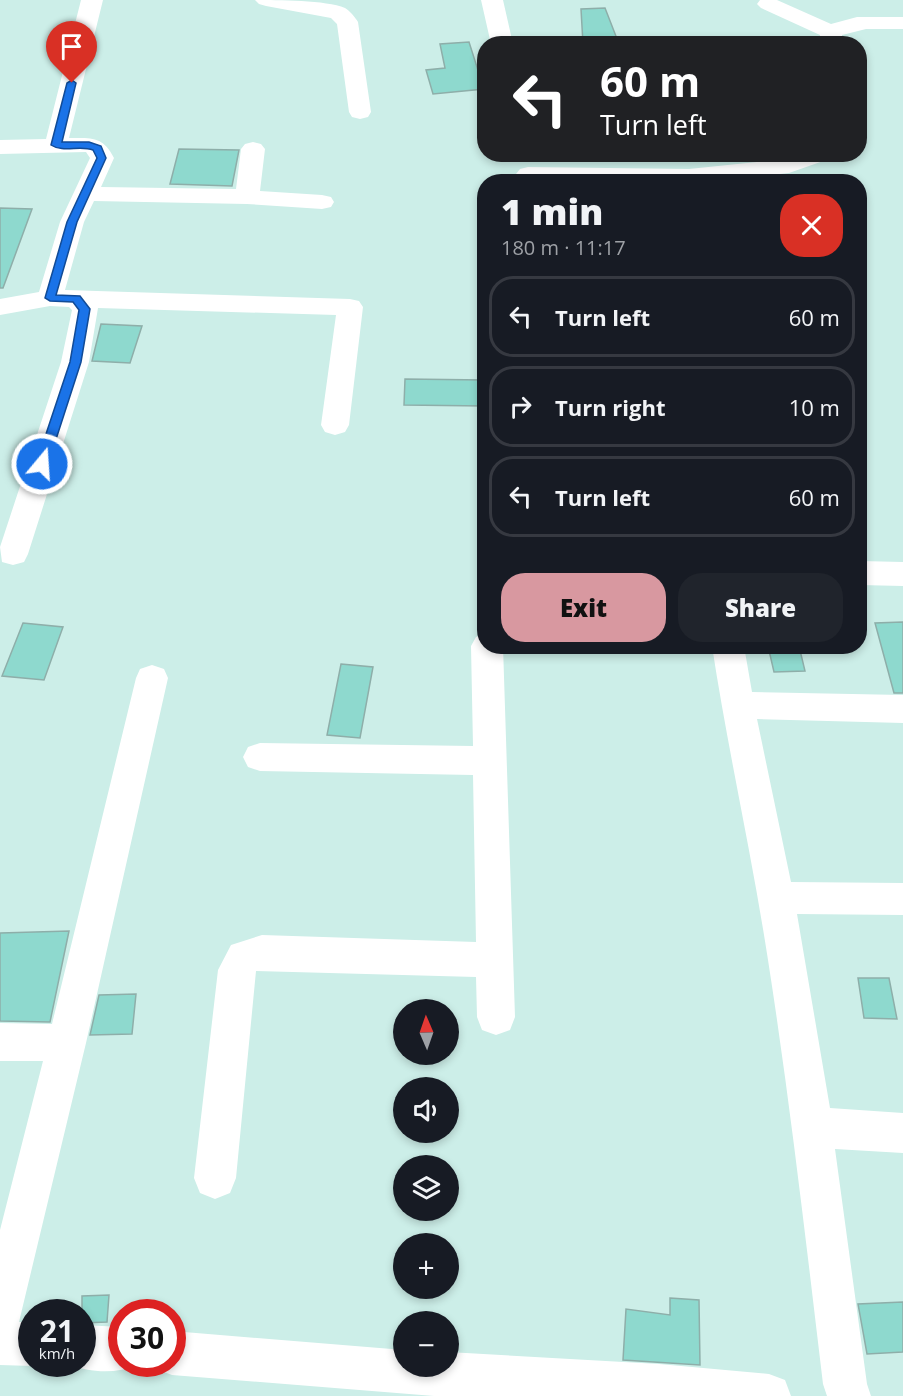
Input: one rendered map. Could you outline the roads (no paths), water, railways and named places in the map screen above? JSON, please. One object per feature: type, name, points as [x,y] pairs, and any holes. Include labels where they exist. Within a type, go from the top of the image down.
[{"type":"street","points":[[56,145],[92,0]]},
{"type":"street","points":[[266,0],[344,16],[347,22],[360,112]]},
{"type":"street","points":[[492,0],[500,36]]},
{"type":"street","points":[[768,4],[827,36]]},
{"type":"street","points":[[833,36],[841,27],[867,23],[903,23]]},
{"type":"street","points":[[0,147],[89,145],[97,148],[102,158],[72,222],[63,298]]},
{"type":"street","points":[[247,197],[253,149]]},
{"type":"street","points":[[728,174],[789,166],[800,162]]},
{"type":"street","points":[[527,170],[599,174]]},
{"type":"street","points":[[85,194],[247,197],[322,202]]},
{"type":"street","points":[[13,554],[75,362],[85,309],[63,298]]},
{"type":"street","points":[[0,307],[63,298],[350,307],[335,424]]},
{"type":"street","points":[[867,573],[903,574]]},
{"type":"street","points":[[487,654],[496,1017]]},
{"type":"street","points":[[729,654],[737,705],[777,898],[812,1127],[845,1384],[849,1396]]},
{"type":"street","points":[[0,1315],[68,1043],[152,678]]},
{"type":"street","points":[[737,705],[903,709]]},
{"type":"street","points":[[260,757],[490,761]]},
{"type":"street","points":[[777,898],[903,899]]},
{"type":"street","points":[[215,1178],[237,970],[244,957],[262,952],[495,960]]},
{"type":"street","points":[[0,1042],[68,1043]]},
{"type":"street","points":[[812,1127],[903,1133]]},
{"type":"street","points":[[0,1343],[18,1344]]},
{"type":"street","points":[[186,1354],[384,1371],[659,1386],[770,1396]]}]
